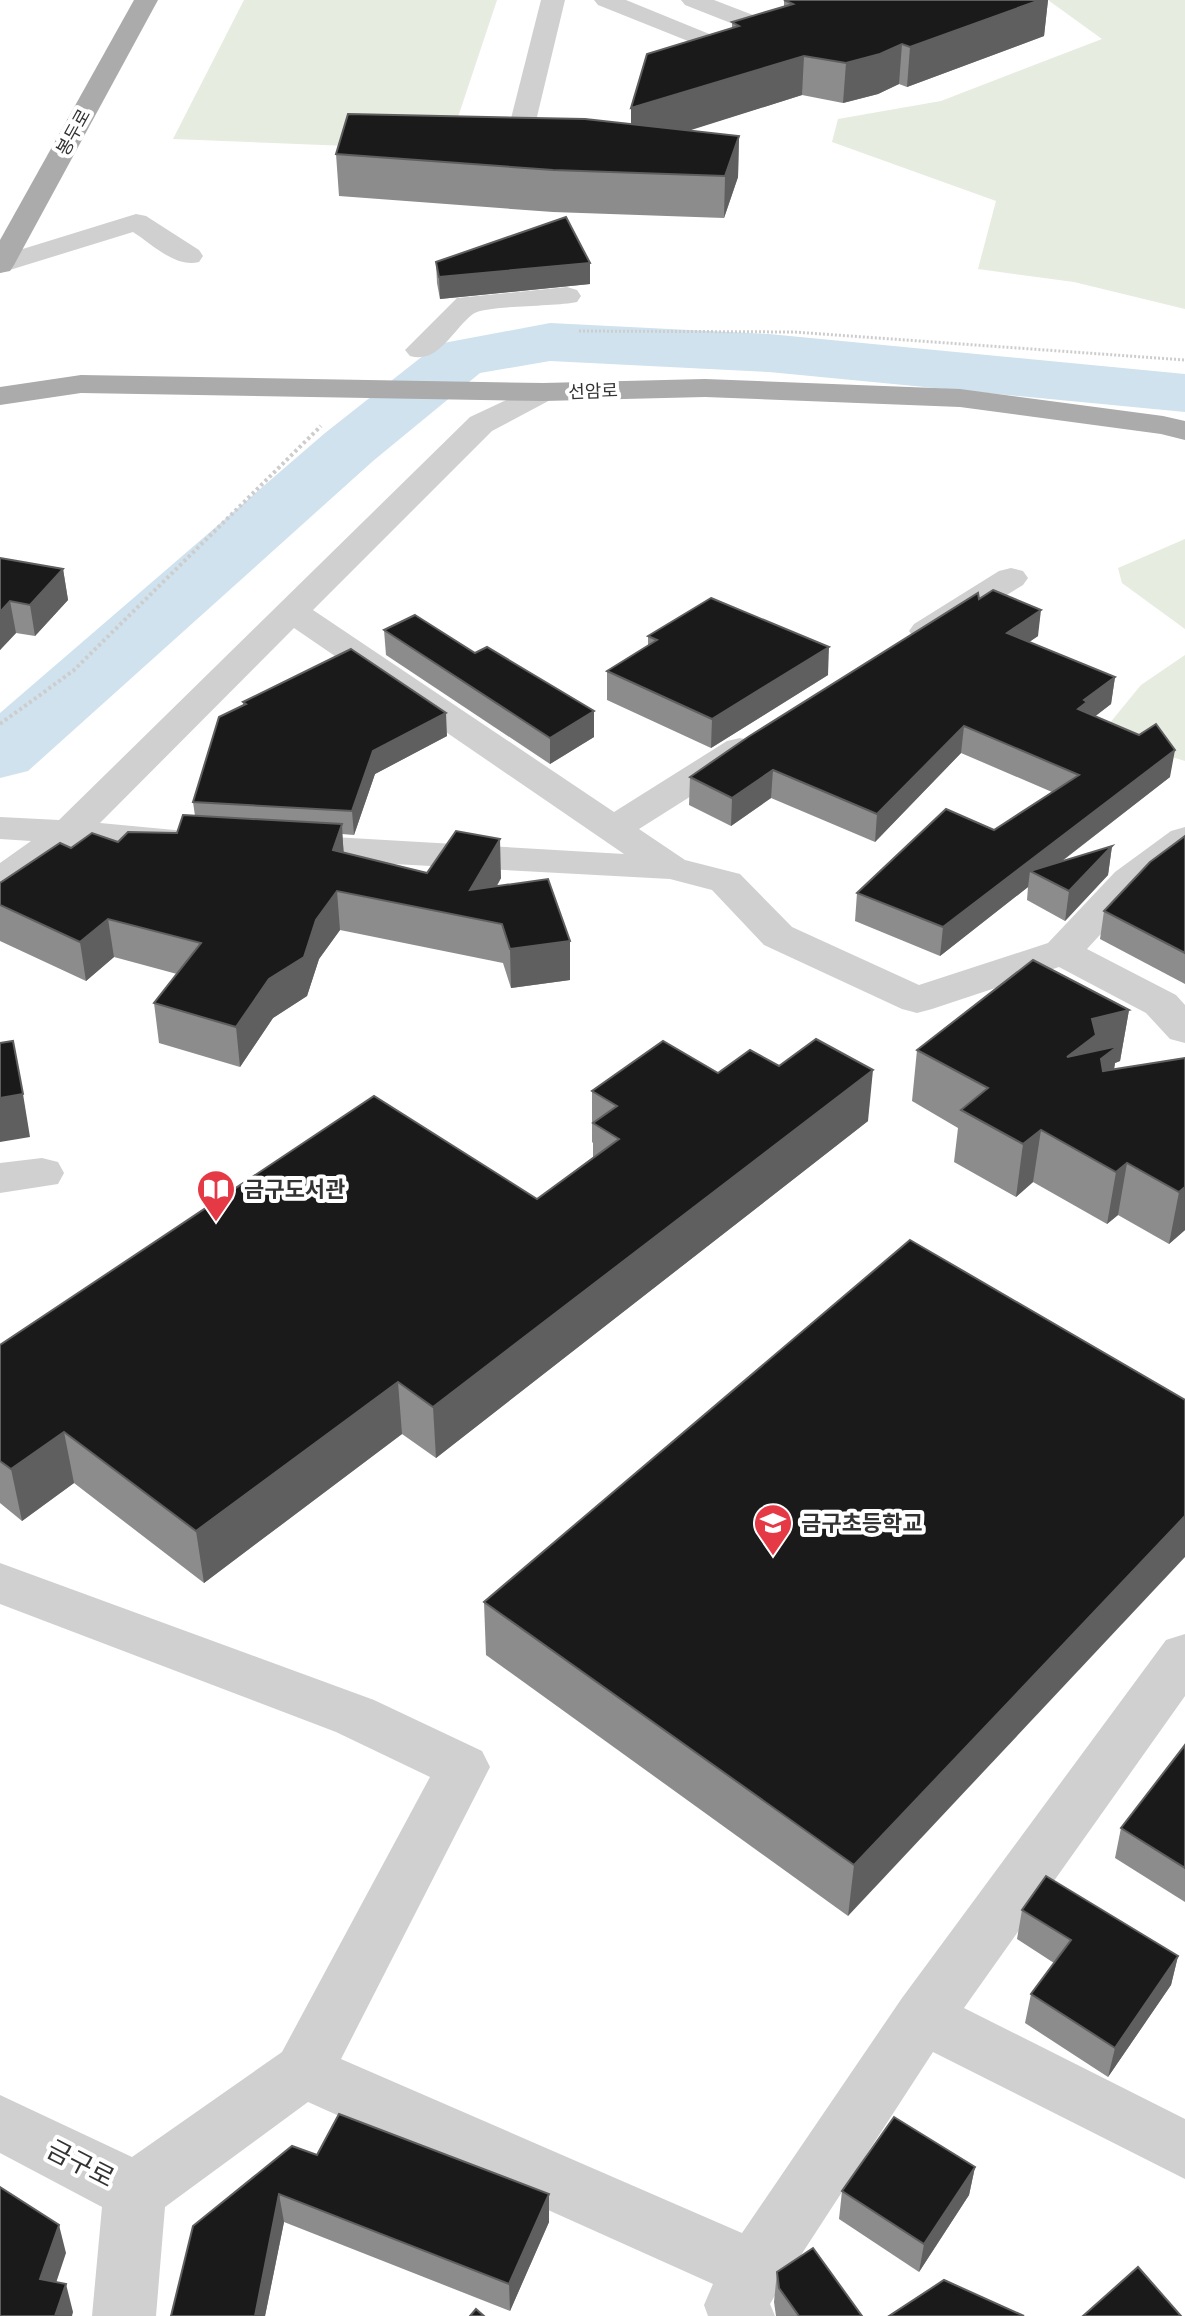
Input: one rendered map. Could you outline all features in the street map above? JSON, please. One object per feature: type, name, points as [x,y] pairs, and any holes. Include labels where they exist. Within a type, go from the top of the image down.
[{"type":"main road","name":"봉두로","points":[[0,265],[146,0]]},
{"type":"main road","name":"선암로","points":[[0,396],[81,384],[543,392],[705,388],[960,398],[1163,425],[1185,431]]},
{"type":"street","points":[[516,150],[553,0]]},
{"type":"street","points":[[606,0],[723,48],[869,0]]},
{"type":"street","points":[[693,0],[775,32]]},
{"type":"street","points":[[0,265],[136,222],[189,256]]},
{"type":"street","points":[[420,350],[467,304],[567,296]]},
{"type":"street","points":[[0,881],[292,611],[481,424],[543,392]]},
{"type":"street","points":[[892,653],[1011,578]]},
{"type":"street","points":[[292,611],[671,868]]},
{"type":"street","points":[[613,829],[772,728]]},
{"type":"street","points":[[0,828],[671,868],[726,882],[778,936],[917,1000],[1062,952],[1129,880],[1185,839]]},
{"type":"street","points":[[1062,952],[1161,1004],[1185,1030]]},
{"type":"street","points":[[0,1583],[355,1716],[463,1767],[303,2071],[135,2192]]},
{"type":"street","points":[[303,2071],[749,2293],[923,2017],[1181,1668]]},
{"type":"street","points":[[923,2017],[1185,2150]]},
{"type":"street","name":"금구로","points":[[0,2123],[76,2159],[135,2192],[124,2316]]},
{"type":"shaded area","points":[[244,0],[497,0],[447,150],[173,139]]},
{"type":"shaded area","points":[[1048,0],[1185,0],[1185,309],[1074,282],[978,269],[996,201],[832,142],[838,119],[941,101],[1102,39]]},
{"type":"shaded area","points":[[1185,539],[1185,629],[1122,583],[1118,568]]},
{"type":"shaded area","points":[[1185,655],[1185,761],[1100,735],[1141,685]]},
{"type":"building","points":[[784,0],[1040,0],[910,47],[902,44],[880,54],[846,63],[804,56],[631,108],[647,54],[739,26],[732,22],[793,4]]},
{"type":"building","points":[[348,114],[585,119],[739,136],[725,176],[553,170],[336,154]]},
{"type":"building","points":[[566,217],[590,263],[439,277],[436,262]]},
{"type":"building","points":[[0,558],[63,569],[30,605],[10,601],[0,612]]},
{"type":"building","points":[[993,590],[1041,610],[1007,633],[1115,677],[1084,700],[1087,702],[1078,709],[1139,735],[1156,724],[1175,750],[943,927],[857,893],[946,809],[994,830],[1079,775],[964,726],[877,814],[773,770],[732,798],[690,777],[748,737],[978,593],[979,599]]},
{"type":"building","points":[[711,598],[829,647],[712,719],[607,671],[657,640],[648,636]]},
{"type":"building","points":[[415,615],[475,653],[487,647],[594,711],[550,738],[384,630]]},
{"type":"building","points":[[351,649],[446,713],[373,751],[352,811],[193,802],[219,717]]},
{"type":"building","points":[[183,815],[342,824],[333,850],[427,873],[456,831],[500,839],[470,890],[548,879],[570,941],[510,949],[502,924],[337,891],[316,920],[304,957],[269,979],[236,1027],[154,1003],[201,943],[108,919],[80,942],[0,905],[0,883],[60,843],[71,848],[92,833],[118,842],[128,832],[177,833]]},
{"type":"building","points":[[1185,836],[1185,953],[1104,911],[1150,862]]},
{"type":"building","points":[[1112,846],[1069,891],[1030,871]]},
{"type":"building","points":[[1033,960],[1129,1010],[1092,1019],[1096,1035],[1067,1057],[1118,1046],[1101,1059],[1103,1071],[1185,1058],[1185,1187],[1179,1192],[1127,1163],[1116,1172],[1041,1130],[1023,1144],[961,1110],[988,1088],[917,1050]]},
{"type":"building","points":[[816,1039],[873,1070],[433,1407],[398,1382],[196,1531],[64,1432],[11,1469],[0,1461],[0,1345],[374,1096],[537,1199],[619,1139],[593,1123],[617,1106],[592,1091],[663,1041],[718,1073],[750,1050],[779,1066]]},
{"type":"building","points":[[13,1041],[23,1094],[0,1098],[0,1043]]},
{"type":"building","points":[[910,1240],[1185,1400],[1185,1516],[854,1865],[484,1602]]},
{"type":"building","points":[[1185,1745],[1185,1868],[1121,1828]]},
{"type":"building","points":[[1046,1876],[1178,1956],[1115,2048],[1031,1994],[1071,1940],[1022,1910]]},
{"type":"building","points":[[339,2114],[549,2194],[509,2284],[279,2194],[255,2316],[171,2316],[193,2226],[292,2146],[317,2155]]},
{"type":"building","points":[[894,2117],[975,2167],[924,2244],[842,2191]]},
{"type":"building","points":[[0,2187],[59,2225],[40,2279],[66,2284],[55,2316],[0,2316]]},
{"type":"building","points":[[813,2248],[862,2316],[799,2316],[779,2288],[777,2272]]},
{"type":"building","points":[[1138,2267],[1181,2316],[1083,2316]]},
{"type":"building","points":[[944,2280],[1024,2316],[889,2316]]},
{"type":"building","points":[[476,2309],[484,2316],[470,2316]]},
{"type":"waterway","points":[[0,754],[349,447],[460,357],[550,342],[769,353],[1185,393]]},
{"type":"place","name":"금구도서관","points":[[216,1223]]},
{"type":"place","name":"금구초등학교","points":[[773,1557]]}]
